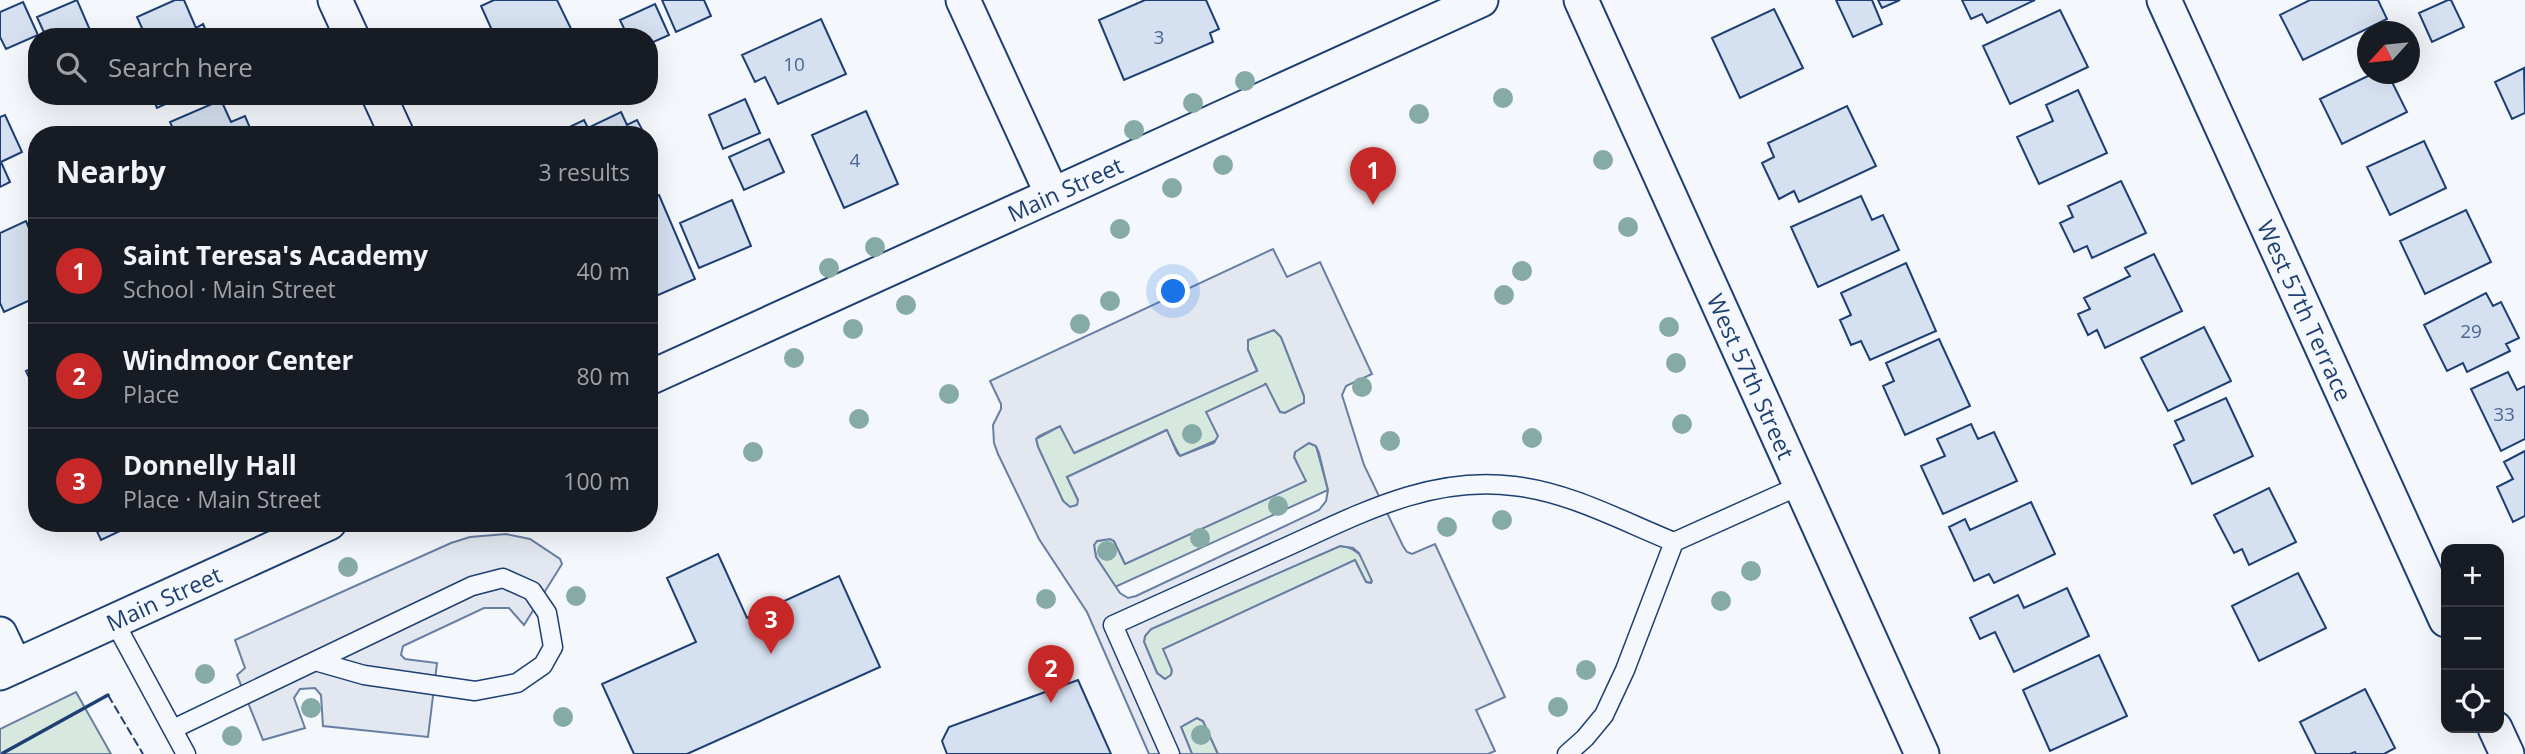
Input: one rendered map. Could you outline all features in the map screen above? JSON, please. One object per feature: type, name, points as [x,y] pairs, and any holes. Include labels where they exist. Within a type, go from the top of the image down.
[{"type":"street","points":[[335,0],[348,28]]},
{"type":"street","points":[[963,0],[1052,194]]},
{"type":"street","name":"Main Street","points":[[658,374],[1481,0]]},
{"type":"street","name":"West 57th Street","points":[[1581,0],[1922,754]]},
{"type":"street","name":"West 57th Terrace","points":[[2164,0],[2441,609]]},
{"type":"street","points":[[383,105],[393,126]]},
{"type":"street","name":"Main Street","points":[[7,669],[309,532]]},
{"type":"street","points":[[0,634],[7,669]]},
{"type":"street","points":[[2497,733],[2507,754]]},
{"type":"lane","points":[[1170,754],[1113,625],[1364,512],[1434,488],[1481,483],[1517,486],[1572,500],[1674,542]]},
{"type":"lane","points":[[1567,754],[1604,715],[1625,670],[1674,542],[1801,485]]},
{"type":"lane","points":[[173,729],[315,661],[472,586],[503,578],[532,591],[547,614],[553,647],[543,665],[517,683],[475,691],[364,675],[315,661]]},
{"type":"lane","points":[[114,621],[186,754]]},
{"type":"shaded area","points":[[1273,249],[1287,277],[1320,262],[1372,374],[1346,386],[1342,395],[1364,465],[1407,552],[1412,554],[1435,544],[1505,697],[1476,710],[1495,751],[1488,754],[1218,754],[1203,721],[1197,718],[1181,727],[1192,754],[1149,754],[1087,612],[1039,539],[998,454],[993,425],[1001,404],[990,381]],"holes":[[[1274,330],[1281,337],[1304,396],[1304,403],[1285,413],[1280,412],[1266,384],[1206,412],[1218,436],[1214,443],[1180,456],[1167,430],[1067,477],[1078,500],[1077,505],[1070,507],[1063,501],[1038,447],[1036,439],[1039,436],[1060,426],[1074,453],[1257,371],[1248,350],[1248,340]],[[1309,443],[1316,446],[1319,453],[1328,490],[1326,501],[1319,510],[1128,598],[1120,593],[1096,557],[1094,545],[1097,541],[1110,539],[1114,541],[1125,564],[1306,481],[1294,457],[1295,452]],[[1340,546],[1353,548],[1359,553],[1372,581],[1366,582],[1355,560],[1163,649],[1172,670],[1171,675],[1165,679],[1157,673],[1144,642],[1151,629]]]},
{"type":"shaded area","points":[[1274,330],[1281,337],[1304,396],[1304,403],[1285,413],[1280,412],[1265,384],[1217,440],[1180,456],[1166,430],[1067,477],[1078,505],[1070,507],[1063,501],[1036,439],[1060,426],[1075,453],[1257,370],[1248,350],[1248,340]]},
{"type":"shaded area","points":[[1309,443],[1316,446],[1328,490],[1115,587],[1096,557],[1094,545],[1097,541],[1114,541],[1125,564],[1305,481],[1294,457],[1295,452]]},
{"type":"shaded area","points":[[506,534],[530,539],[560,559],[562,564],[524,625],[509,608],[484,608],[403,646],[401,655],[405,659],[437,663],[428,737],[323,726],[321,695],[315,688],[300,689],[294,698],[305,728],[263,740],[237,675],[245,668],[235,640],[451,543],[470,537]]},
{"type":"shaded area","points":[[1340,546],[1353,550],[1363,558],[1372,583],[1366,582],[1355,560],[1164,649],[1172,670],[1171,675],[1165,679],[1157,673],[1144,642],[1151,629]]},
{"type":"shaded area","points":[[76,692],[111,754],[0,754],[0,729]]},
{"type":"shaded area","points":[[1197,718],[1203,721],[1218,754],[1192,754],[1181,727]]},
{"type":"building","points":[[77,0],[89,28],[42,28],[37,17]]},
{"type":"building","points":[[175,0],[184,0],[196,28],[142,28],[137,17]]},
{"type":"building","points":[[494,0],[557,0],[571,28],[491,28],[481,6]]},
{"type":"building","points":[[662,0],[704,0],[711,16],[676,32]]},
{"type":"building","points":[[1145,0],[1206,0],[1219,29],[1210,33],[1213,42],[1124,80],[1099,20]]},
{"type":"building","points":[[1836,0],[1872,0],[1882,24],[1853,37]]},
{"type":"building","points":[[1878,0],[1900,0],[1882,8]]},
{"type":"building","points":[[1962,0],[2035,0],[1987,23],[1982,14],[1971,19]]},
{"type":"building","points":[[2310,0],[2378,0],[2387,19],[2357,21],[2357,34],[2303,60],[2280,15]]},
{"type":"building","points":[[2451,0],[2464,27],[2432,42],[2419,13]]},
{"type":"building","points":[[23,2],[35,28],[28,28],[28,39],[6,49],[0,37],[0,12]]},
{"type":"building","points":[[655,4],[669,35],[658,40],[658,28],[624,28],[620,20]]},
{"type":"building","points":[[1774,9],[1803,68],[1740,98],[1712,38]]},
{"type":"building","points":[[2060,10],[2088,67],[2010,104],[1983,46]]},
{"type":"building","points":[[821,19],[846,74],[778,104],[765,77],[755,82],[742,55]]},
{"type":"building","points":[[2524,68],[2525,113],[2512,119],[2495,82]]},
{"type":"building","points":[[2357,81],[2357,84],[2393,84],[2407,112],[2342,144],[2320,99]]},
{"type":"building","points":[[2078,90],[2107,153],[2039,184],[2017,137],[2053,121],[2046,105]]},
{"type":"building","points":[[745,99],[760,133],[723,149],[709,115]]},
{"type":"building","points":[[209,105],[223,105],[231,122],[245,116],[249,126],[172,126],[170,122]]},
{"type":"building","points":[[1847,106],[1876,166],[1799,202],[1794,191],[1779,199],[1762,163],[1774,157],[1768,143]]},
{"type":"building","points":[[866,111],[898,184],[844,208],[812,135]]},
{"type":"building","points":[[621,112],[627,125],[637,120],[640,126],[592,126]]},
{"type":"building","points":[[5,115],[22,152],[1,162],[10,182],[0,187],[0,117]]},
{"type":"building","points":[[584,120],[587,126],[572,126]]},
{"type":"building","points":[[769,139],[784,172],[744,190],[729,157]]},
{"type":"building","points":[[2424,141],[2446,188],[2390,215],[2367,167]]},
{"type":"building","points":[[2121,181],[2146,233],[2092,258],[2087,246],[2074,252],[2060,223],[2073,217],[2068,206]]},
{"type":"building","points":[[658,195],[695,279],[658,295]]},
{"type":"building","points":[[1861,196],[1872,220],[1883,215],[1899,250],[1818,287],[1791,227]]},
{"type":"building","points":[[732,200],[751,246],[699,268],[680,223]]},
{"type":"building","points":[[2466,210],[2491,262],[2425,294],[2400,241]]},
{"type":"building","points":[[26,221],[28,226],[28,301],[4,312],[0,303],[0,233]]},
{"type":"building","points":[[2154,254],[2182,311],[2105,348],[2097,330],[2088,335],[2078,314],[2090,309],[2084,298],[2130,276],[2125,268]]},
{"type":"building","points":[[1906,263],[1936,331],[1870,360],[1861,341],[1851,345],[1840,320],[1851,315],[1841,293]]},
{"type":"building","points":[[2486,293],[2493,306],[2501,302],[2519,338],[2506,344],[2510,351],[2467,372],[2463,363],[2447,371],[2424,325]]},
{"type":"building","points":[[2204,327],[2231,381],[2168,411],[2141,358]]},
{"type":"building","points":[[1939,339],[1970,406],[1905,435],[1883,386],[1894,381],[1886,363]]},
{"type":"building","points":[[2508,372],[2517,390],[2525,386],[2525,439],[2501,451],[2471,389]]},
{"type":"building","points":[[2226,398],[2253,456],[2192,484],[2174,445],[2184,440],[2175,421]]},
{"type":"building","points":[[1971,424],[1978,439],[1994,432],[2017,481],[1943,514],[1921,466],[1945,456],[1937,439]]},
{"type":"building","points":[[2525,451],[2525,516],[2513,522],[2497,487],[2513,479],[2504,462]]},
{"type":"building","points":[[2269,488],[2296,542],[2249,565],[2242,549],[2234,553],[2214,515]]},
{"type":"building","points":[[2031,502],[2055,554],[1994,583],[1989,574],[1974,581],[1949,527],[1965,519],[1970,530]]},
{"type":"building","points":[[97,532],[118,532],[101,540]]},
{"type":"building","points":[[718,554],[747,618],[839,576],[880,667],[687,754],[634,754],[602,684],[696,642],[667,578]]},
{"type":"building","points":[[2298,573],[2326,628],[2259,661],[2232,606]]},
{"type":"building","points":[[2067,588],[2089,636],[2014,672],[1995,632],[1980,639],[1970,618],[2018,595],[2024,608]]},
{"type":"building","points":[[2099,655],[2127,716],[2050,751],[2023,690]]},
{"type":"building","points":[[1078,680],[1111,754],[947,754],[942,741],[949,727]]},
{"type":"building","points":[[2365,689],[2395,748],[2384,754],[2316,754],[2300,722]]},
{"type":"fence","points":[[108,695],[143,754]]},
{"type":"wall","points":[[3,753],[108,695]]},
{"type":"place","name":"Saint Teresa's Academy","points":[[1373,205]]},
{"type":"place","name":"Donnelly Hall","points":[[771,654]]},
{"type":"place","name":"Windmoor Center","points":[[1051,703]]}]
